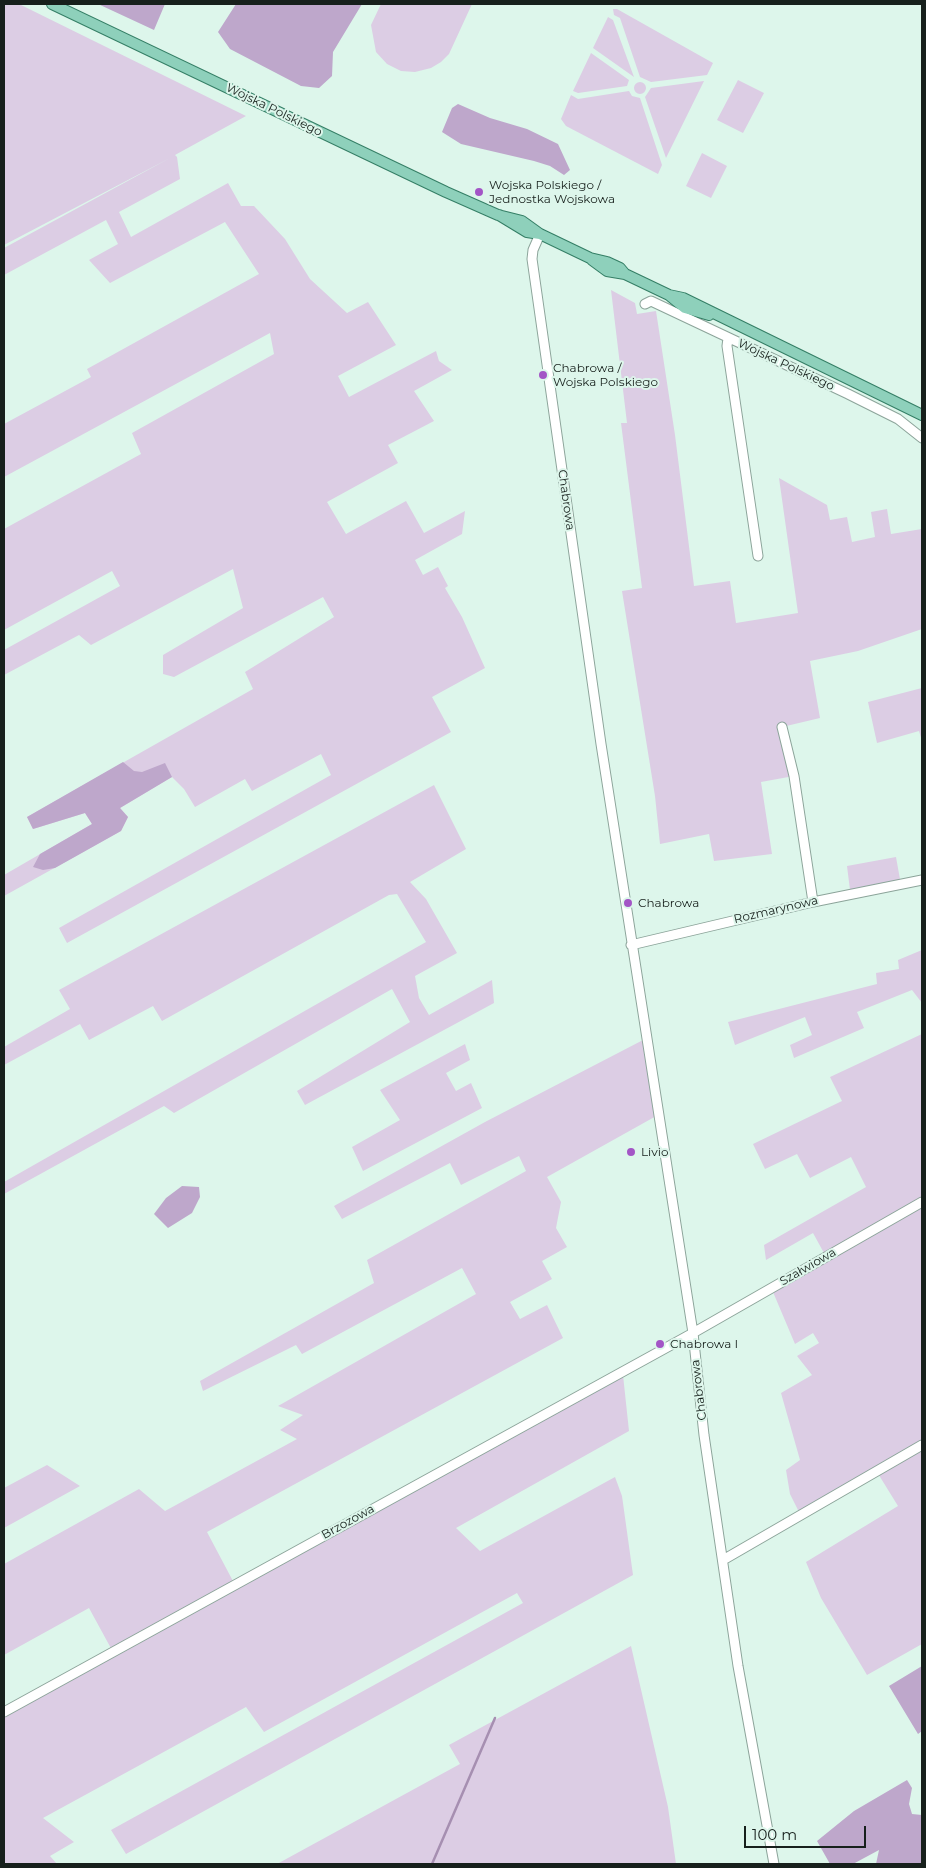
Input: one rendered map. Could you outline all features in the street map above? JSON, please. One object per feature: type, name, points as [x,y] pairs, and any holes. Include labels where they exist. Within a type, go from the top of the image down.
[{"type":"main road","name":"Wojska Polskiego","points":[[52,4],[498,214],[519,219],[533,227],[540,234],[590,258],[607,262],[620,268],[624,274],[669,296],[683,298],[720,318],[922,415]]},
{"type":"street","name":"Chabrowa","points":[[540,234],[532,254],[533,272],[631,945],[693,1332],[704,1435],[724,1560],[738,1666],[774,1864]]},
{"type":"street","name":"Wojska Polskiego","points":[[646,304],[650,302],[884,412],[906,425],[922,438]]},
{"type":"street","points":[[728,338],[727,346],[758,556]]},
{"type":"street","points":[[782,727],[794,776],[813,902]]},
{"type":"street","name":"Rozmarynowa","points":[[631,945],[813,902],[922,880]]},
{"type":"street","name":"Szałwiowa","points":[[693,1332],[922,1202]]},
{"type":"street","name":"Brzozowa","points":[[4,1712],[693,1332]]},
{"type":"street","points":[[724,1560],[922,1445]]},
{"type":"shaded area","points":[[4,4],[19,4],[246,116],[175,155],[177,157],[180,179],[119,212],[131,237],[228,183],[241,206],[254,206],[285,239],[310,279],[347,313],[368,302],[396,345],[338,376],[349,397],[436,351],[439,361],[452,370],[414,391],[434,421],[388,445],[398,463],[327,502],[346,534],[406,501],[424,533],[465,511],[462,534],[415,560],[423,575],[438,567],[448,586],[445,588],[462,617],[485,668],[432,697],[451,732],[67,943],[59,928],[331,775],[321,754],[252,791],[245,779],[195,807],[184,789],[172,777],[120,808],[128,817],[121,831],[4,896],[4,875],[92,824],[85,813],[33,829],[27,817],[253,689],[245,672],[334,617],[323,597],[174,677],[163,674],[163,655],[243,608],[233,569],[91,645],[79,635],[4,675],[4,650],[120,586],[112,571],[4,630],[4,529],[141,454],[132,433],[274,354],[270,333],[4,477],[4,424],[91,377],[87,369],[259,274],[225,222],[110,283],[89,260],[118,244],[106,220],[4,275],[4,248],[170,158],[4,245]]},
{"type":"shaded area","points":[[98,4],[165,4],[154,30]]},
{"type":"shaded area","points":[[236,4],[362,4],[333,52],[332,76],[319,88],[301,86],[230,49],[218,32]]},
{"type":"shaded area","points":[[381,4],[472,4],[449,54],[431,68],[415,72],[401,71],[387,64],[376,52],[371,25]]},
{"type":"shaded area","points":[[613,9],[617,9],[713,63],[707,75],[651,82],[640,77],[620,18],[614,15]]},
{"type":"shaded area","points":[[608,17],[613,20],[634,77],[593,48]]},
{"type":"shaded area","points":[[591,53],[629,80],[627,86],[578,93],[573,91]]},
{"type":"shaded area","points":[[738,80],[764,93],[743,133],[717,120]]},
{"type":"shaded area","points":[[704,81],[666,158],[645,97],[651,88]]},
{"type":"shaded area","points":[[640,82],[646,88],[640,94],[634,88]]},
{"type":"shaded area","points":[[629,91],[632,96],[640,98],[662,165],[658,174],[566,126],[561,119],[571,95],[578,99]]},
{"type":"shaded area","points":[[458,104],[490,118],[527,129],[558,144],[570,170],[564,175],[550,166],[534,161],[461,144],[442,132],[452,108]]},
{"type":"shaded area","points":[[702,153],[727,166],[711,198],[686,186]]},
{"type":"shaded area","points":[[611,290],[635,303],[637,314],[656,311],[675,435],[694,586],[730,581],[736,623],[798,613],[779,478],[827,505],[830,520],[847,517],[852,542],[875,537],[871,512],[887,509],[891,534],[922,529],[922,629],[858,651],[810,661],[820,718],[782,727],[794,776],[761,782],[772,854],[714,861],[709,834],[660,844],[655,796],[622,591],[642,588],[621,423],[627,423]]},
{"type":"shaded area","points":[[922,688],[922,741],[919,731],[877,743],[868,702]]},
{"type":"shaded area","points":[[123,762],[134,771],[142,772],[165,763],[172,777],[120,808],[128,817],[121,831],[55,868],[43,870],[33,867],[40,854],[92,824],[85,813],[33,829],[27,817]]},
{"type":"shaded area","points":[[434,785],[466,849],[410,882],[426,899],[457,953],[415,976],[419,998],[429,1015],[492,980],[494,1003],[305,1105],[297,1091],[410,1022],[392,989],[174,1113],[164,1106],[4,1194],[4,1182],[426,942],[397,894],[389,895],[162,1021],[153,1006],[89,1040],[80,1024],[4,1065],[4,1047],[70,1009],[59,990]]},
{"type":"shaded area","points":[[896,857],[901,885],[813,902],[850,890],[847,866]]},
{"type":"shaded area","points":[[922,950],[922,1003],[912,990],[857,1012],[864,1028],[794,1058],[790,1045],[812,1035],[805,1017],[735,1045],[728,1022],[877,984],[876,973],[899,969],[898,960]]},
{"type":"shaded area","points":[[922,1034],[922,1644],[867,1675],[821,1598],[806,1562],[898,1506],[877,1472],[799,1512],[790,1494],[786,1470],[800,1460],[781,1393],[812,1375],[797,1356],[819,1343],[813,1333],[795,1344],[773,1292],[623,1375],[629,1431],[456,1528],[480,1551],[615,1477],[622,1496],[633,1575],[126,1854],[111,1830],[523,1603],[517,1593],[264,1732],[246,1707],[43,1818],[74,1842],[50,1856],[57,1864],[4,1864],[4,1712],[113,1652],[89,1608],[4,1655],[4,1564],[139,1489],[165,1511],[297,1439],[280,1430],[303,1415],[278,1406],[476,1294],[462,1268],[302,1354],[296,1345],[203,1391],[200,1381],[374,1283],[367,1260],[526,1171],[519,1156],[461,1185],[450,1163],[342,1219],[334,1206],[485,1122],[645,1039],[658,1115],[547,1177],[561,1202],[556,1228],[567,1247],[542,1261],[552,1279],[510,1302],[520,1319],[547,1305],[563,1338],[207,1532],[234,1583],[693,1333],[824,1253],[813,1233],[766,1260],[764,1245],[866,1187],[851,1157],[810,1178],[797,1154],[765,1169],[753,1144],[842,1101],[830,1077]]},
{"type":"shaded area","points":[[465,1044],[470,1060],[446,1073],[456,1091],[471,1083],[482,1108],[363,1171],[352,1147],[400,1120],[380,1090]]},
{"type":"shaded area","points":[[182,1186],[199,1187],[200,1197],[192,1213],[168,1228],[154,1214],[166,1198]]},
{"type":"shaded area","points":[[47,1465],[80,1486],[4,1528],[4,1488]]},
{"type":"shaded area","points":[[631,1646],[668,1807],[676,1864],[277,1864],[460,1764],[449,1745]]},
{"type":"shaded area","points":[[922,1666],[922,1731],[918,1734],[889,1686]]},
{"type":"shaded area","points":[[907,1780],[912,1788],[909,1804],[912,1814],[922,1815],[922,1864],[876,1864],[879,1850],[853,1864],[830,1864],[817,1841],[854,1811]]},
{"type":"waterway","points":[[432,1864],[495,1718]]},
{"type":"place","name":"Wojska Polskiego / Jednostka Wojskowa","points":[[479,192]]},
{"type":"place","name":"Chabrowa / Wojska Polskiego","points":[[543,375]]},
{"type":"place","name":"Chabrowa","points":[[628,903]]},
{"type":"place","name":"Livio","points":[[631,1152]]},
{"type":"place","name":"Chabrowa I","points":[[660,1344]]}]
